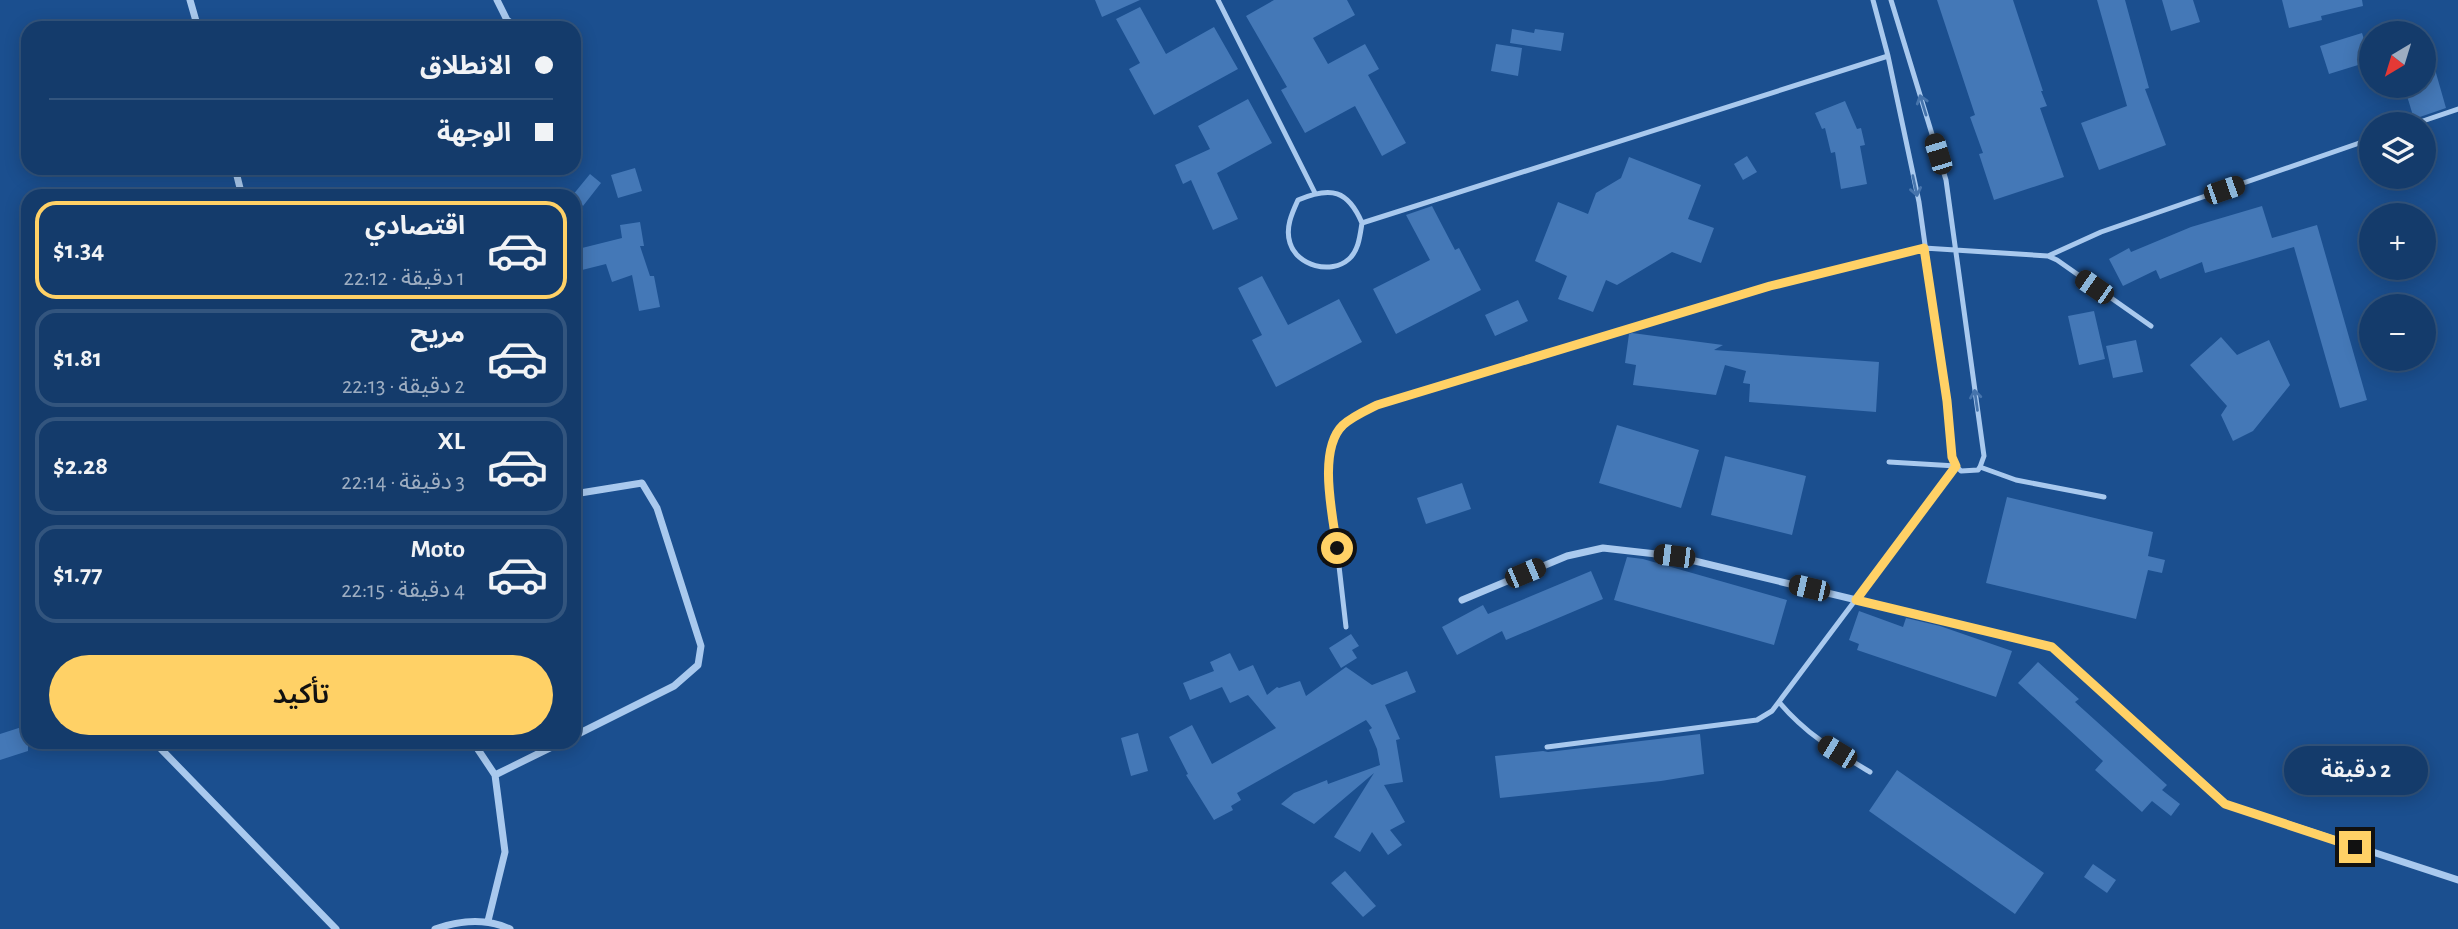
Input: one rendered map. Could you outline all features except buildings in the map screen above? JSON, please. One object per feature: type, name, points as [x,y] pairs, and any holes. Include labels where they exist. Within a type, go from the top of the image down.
[{"type":"street","points":[[190,0],[196,21]]},
{"type":"street","points":[[497,0],[508,21]]},
{"type":"street","points":[[581,493],[642,483],[657,508],[701,646],[698,665],[674,686],[581,732]]},
{"type":"street","points":[[1462,600],[1567,556],[1603,548],[1674,556],[2052,647],[2225,804],[2458,880]]},
{"type":"street","points":[[161,749],[336,929]]},
{"type":"street","points":[[477,749],[495,775],[505,852],[488,921]]},
{"type":"street","points":[[495,775],[548,749]]},
{"type":"street","points":[[435,929],[471,921],[488,921],[510,929]]},
{"type":"lane","points":[[1218,0],[1315,193]]},
{"type":"lane","points":[[1873,0],[1888,56],[1919,202],[1947,401],[1952,457],[1961,471],[1978,470],[1984,456],[1946,180],[1891,0]]},
{"type":"lane","points":[[1362,223],[1888,56]]},
{"type":"lane","points":[[2436,116],[2458,109]]},
{"type":"lane","points":[[1346,627],[1328,470],[1331,447],[1341,427],[1377,405],[1770,286],[1924,248],[2048,256],[2101,232],[2359,143]]},
{"type":"lane","points":[[1338,192],[1354,204],[1362,223],[1358,244],[1350,258],[1334,268],[1321,267],[1304,260],[1294,252],[1289,240],[1290,218],[1298,200],[1315,193],[1338,192]]},
{"type":"lane","points":[[2048,256],[2151,326]]},
{"type":"lane","points":[[1889,462],[1956,466]]},
{"type":"lane","points":[[1547,747],[1757,720],[1772,711],[1956,466]]},
{"type":"lane","points":[[1980,467],[2016,480],[2104,497]]},
{"type":"lane","points":[[1779,702],[1797,723],[1821,742],[1870,772]]},
{"type":"route","points":[[1337,548],[1328,470],[1331,447],[1341,427],[1377,405],[1770,286],[1924,248],[1947,401],[1952,457],[1956,466],[1856,600],[2052,647],[2225,804],[2355,847]]}]
